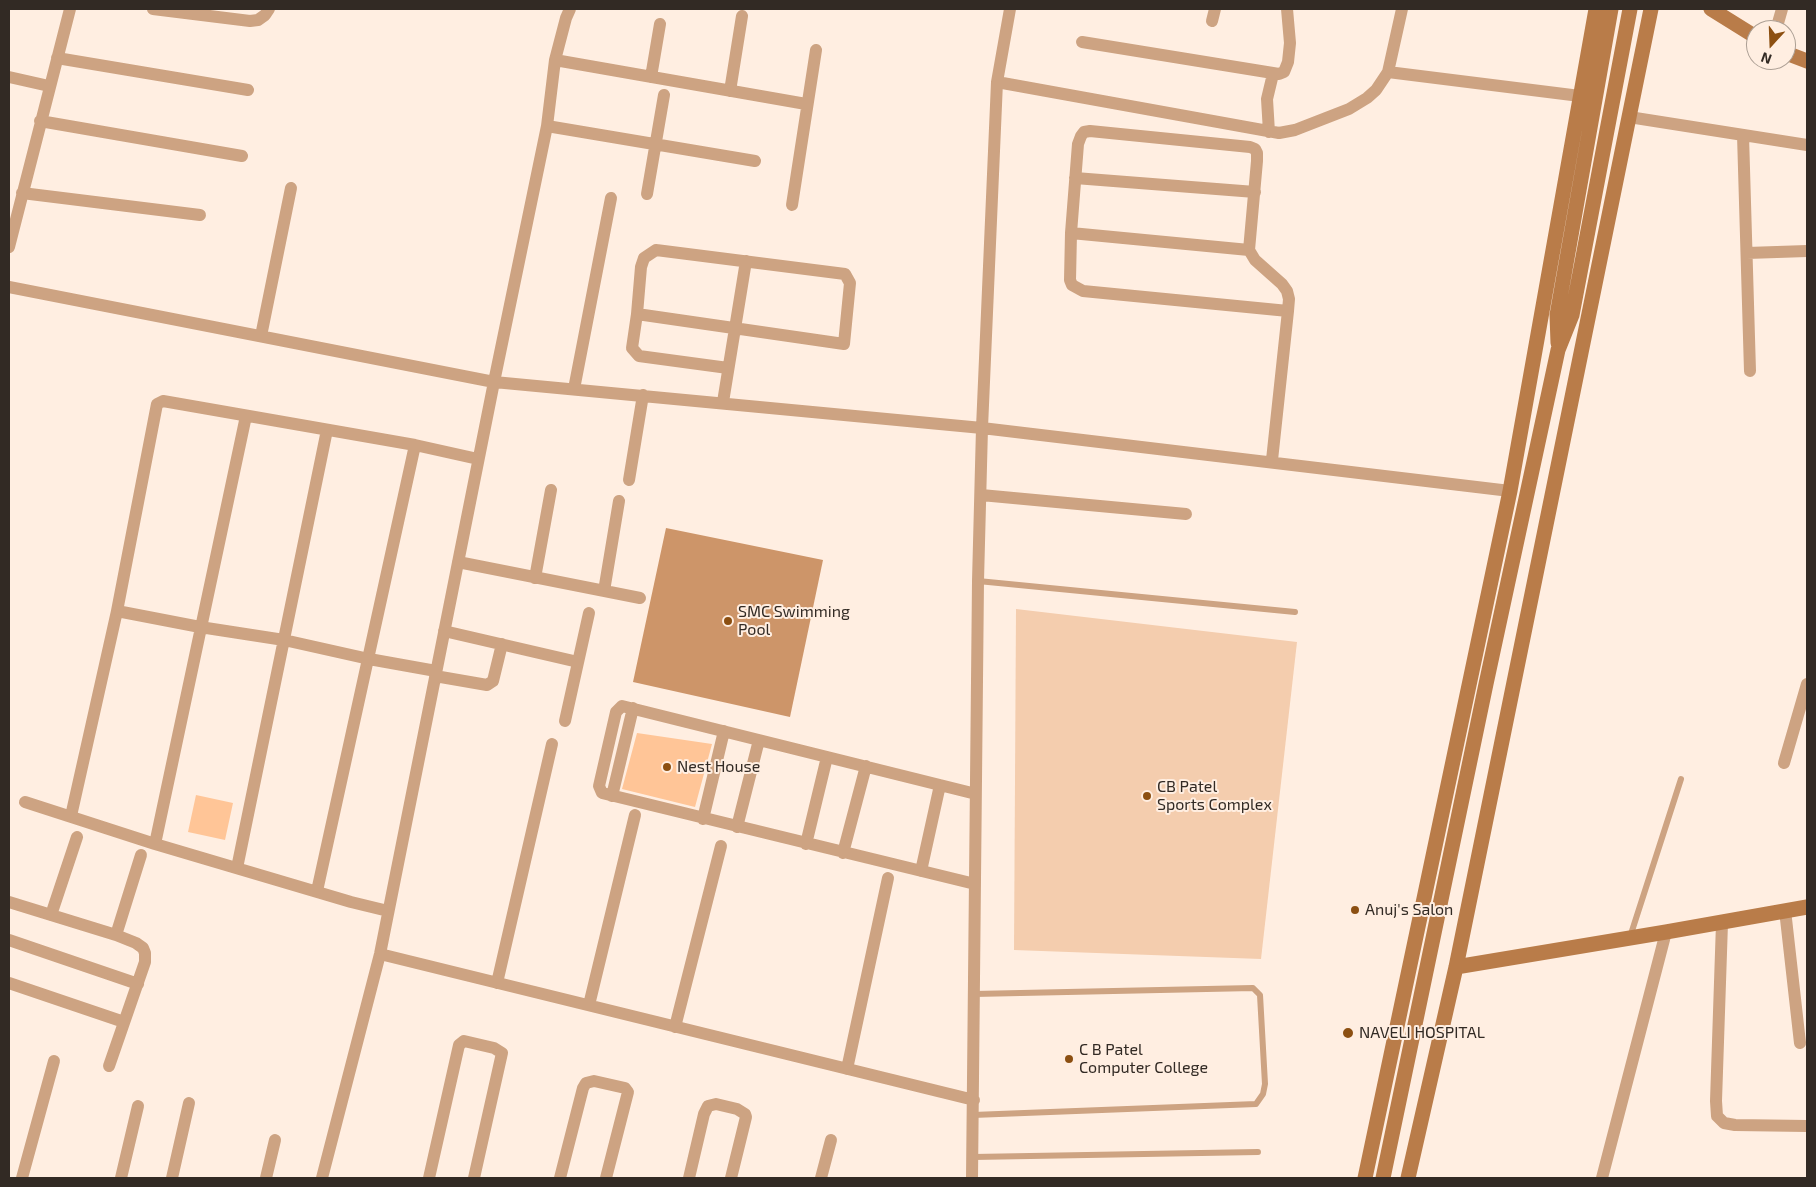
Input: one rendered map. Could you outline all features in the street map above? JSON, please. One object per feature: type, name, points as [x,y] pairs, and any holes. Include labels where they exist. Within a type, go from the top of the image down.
[{"type":"main road","points":[[1365,1178],[1510,491],[1596,9]]},
{"type":"main road","points":[[1558,350],[1557,315],[1611,9]]},
{"type":"main road","points":[[1383,1178],[1558,350],[1572,315],[1630,9]]},
{"type":"main road","points":[[1408,1178],[1456,967],[1651,9]]},
{"type":"main road","points":[[1711,9],[1746,31]]},
{"type":"main road","points":[[1456,967],[1807,907]]},
{"type":"street","points":[[9,246],[70,9]]},
{"type":"street","points":[[153,9],[200,12],[250,21],[258,20],[266,15],[269,9]]},
{"type":"street","points":[[322,1178],[380,954],[546,126],[555,60],[570,9]]},
{"type":"street","points":[[972,1178],[978,581],[982,428],[997,82],[1010,9]]},
{"type":"street","points":[[1082,42],[1273,74],[1284,72],[1288,67],[1290,43],[1287,9]]},
{"type":"street","points":[[997,82],[1269,132],[1288,132],[1349,109],[1376,90],[1388,72],[1402,9]]},
{"type":"street","points":[[730,91],[742,16]]},
{"type":"street","points":[[651,77],[660,24]]},
{"type":"street","points":[[792,205],[806,104],[816,50]]},
{"type":"street","points":[[57,58],[248,90]]},
{"type":"street","points":[[555,60],[806,104]]},
{"type":"street","points":[[1388,72],[1580,96]]},
{"type":"street","points":[[1269,132],[1266,99],[1273,74]]},
{"type":"street","points":[[9,77],[49,86]]},
{"type":"street","points":[[647,194],[664,95]]},
{"type":"street","points":[[1629,117],[1807,145]]},
{"type":"street","points":[[40,121],[242,156]]},
{"type":"street","points":[[546,126],[754,161]]},
{"type":"street","points":[[1273,462],[1288,311],[1287,291],[1256,260],[1249,250],[1255,192],[1257,153],[1255,149],[1090,131],[1084,132],[1078,144],[1075,178],[1071,233],[1070,280],[1072,285],[1083,291],[1288,311]]},
{"type":"street","points":[[1743,135],[1750,371]]},
{"type":"street","points":[[1075,178],[1255,192]]},
{"type":"street","points":[[261,336],[291,188]]},
{"type":"street","points":[[22,193],[200,215]]},
{"type":"street","points":[[574,389],[611,198]]},
{"type":"street","points":[[1071,233],[1249,250]]},
{"type":"street","points":[[637,314],[844,344],[850,283],[845,274],[656,250],[644,258],[641,267],[632,348],[639,356],[728,368]]},
{"type":"street","points":[[1747,253],[1807,250]]},
{"type":"street","points":[[723,402],[746,261]]},
{"type":"street","points":[[9,287],[494,382],[723,402],[982,428],[1510,491]]},
{"type":"street","points":[[629,480],[643,395]]},
{"type":"street","points":[[71,816],[117,611],[157,404],[163,401],[415,445],[478,460]]},
{"type":"street","points":[[155,844],[246,416]]},
{"type":"street","points":[[237,868],[327,430]]},
{"type":"street","points":[[317,891],[415,445]]},
{"type":"street","points":[[535,578],[551,490]]},
{"type":"street","points":[[981,495],[1186,514]]},
{"type":"street","points":[[604,591],[619,501]]},
{"type":"street","points":[[458,562],[640,598]]},
{"type":"street","points":[[117,611],[200,627],[284,640],[487,685],[493,681],[502,644]]},
{"type":"street","points":[[565,721],[589,613]]},
{"type":"street","points":[[444,630],[578,662]]},
{"type":"street","points":[[1784,763],[1807,684]]},
{"type":"street","points":[[975,884],[612,796],[602,793],[599,786],[616,712],[622,706],[976,794]]},
{"type":"street","points":[[703,819],[724,731]]},
{"type":"street","points":[[737,827],[759,740]]},
{"type":"street","points":[[497,983],[552,744]]},
{"type":"street","points":[[806,844],[828,757]]},
{"type":"street","points":[[843,853],[866,766]]},
{"type":"street","points":[[921,871],[940,785]]},
{"type":"street","points":[[25,802],[155,844],[388,911]]},
{"type":"street","points":[[589,1006],[635,815]]},
{"type":"street","points":[[51,915],[77,837]]},
{"type":"street","points":[[676,1028],[721,846]]},
{"type":"street","points":[[116,935],[141,855]]},
{"type":"street","points":[[847,1069],[888,878]]},
{"type":"street","points":[[9,902],[116,935],[136,943],[142,948],[145,954],[145,962],[109,1066]]},
{"type":"street","points":[[1785,910],[1800,1043]]},
{"type":"street","points":[[1722,923],[1717,1116],[1724,1123],[1735,1125],[1807,1126]]},
{"type":"street","points":[[1602,1178],[1666,932]]},
{"type":"street","points":[[9,940],[138,984]]},
{"type":"street","points":[[380,954],[974,1100]]},
{"type":"street","points":[[9,982],[124,1022]]},
{"type":"street","points":[[429,1178],[459,1045],[464,1041],[494,1048],[502,1053],[474,1178]]},
{"type":"street","points":[[22,1178],[54,1061]]},
{"type":"street","points":[[560,1178],[583,1088],[586,1083],[594,1081],[625,1088],[628,1092],[606,1178]]},
{"type":"street","points":[[172,1178],[189,1103]]},
{"type":"street","points":[[689,1178],[705,1109],[716,1104],[737,1109],[745,1114],[746,1117],[730,1178]]},
{"type":"street","points":[[121,1178],[138,1106]]},
{"type":"street","points":[[266,1178],[275,1140]]},
{"type":"street","points":[[821,1178],[831,1140]]},
{"type":"lane","points":[[978,581],[1295,612]]},
{"type":"lane","points":[[1630,938],[1681,779]]},
{"type":"lane","points":[[973,1115],[1256,1104],[1263,1094],[1265,1084],[1260,995],[1252,988],[974,994]]},
{"type":"lane","points":[[973,1157],[1258,1152]]},
{"type":"shaded area","name":"SMC Swimming Pool","points":[[666,528],[823,560],[790,717],[633,682]]},
{"type":"shaded area","name":"CB Patel Sports Complex","points":[[1016,609],[1297,642],[1261,959],[1014,950]]},
{"type":"building","name":"Nest House","points":[[637,733],[712,744],[695,807],[622,789]]},
{"type":"building","points":[[196,795],[233,803],[225,840],[188,832]]},
{"type":"place","name":"SMC Swimming Pool","points":[[728,621]]},
{"type":"place","name":"Nest House","points":[[667,767]]},
{"type":"place","name":"CB Patel Sports Complex","points":[[1147,796]]},
{"type":"place","name":"Anuj's Salon","points":[[1355,910]]},
{"type":"place","name":"NAVELI HOSPITAL","points":[[1348,1033]]},
{"type":"place","name":"C B Patel Computer College","points":[[1069,1059]]}]
